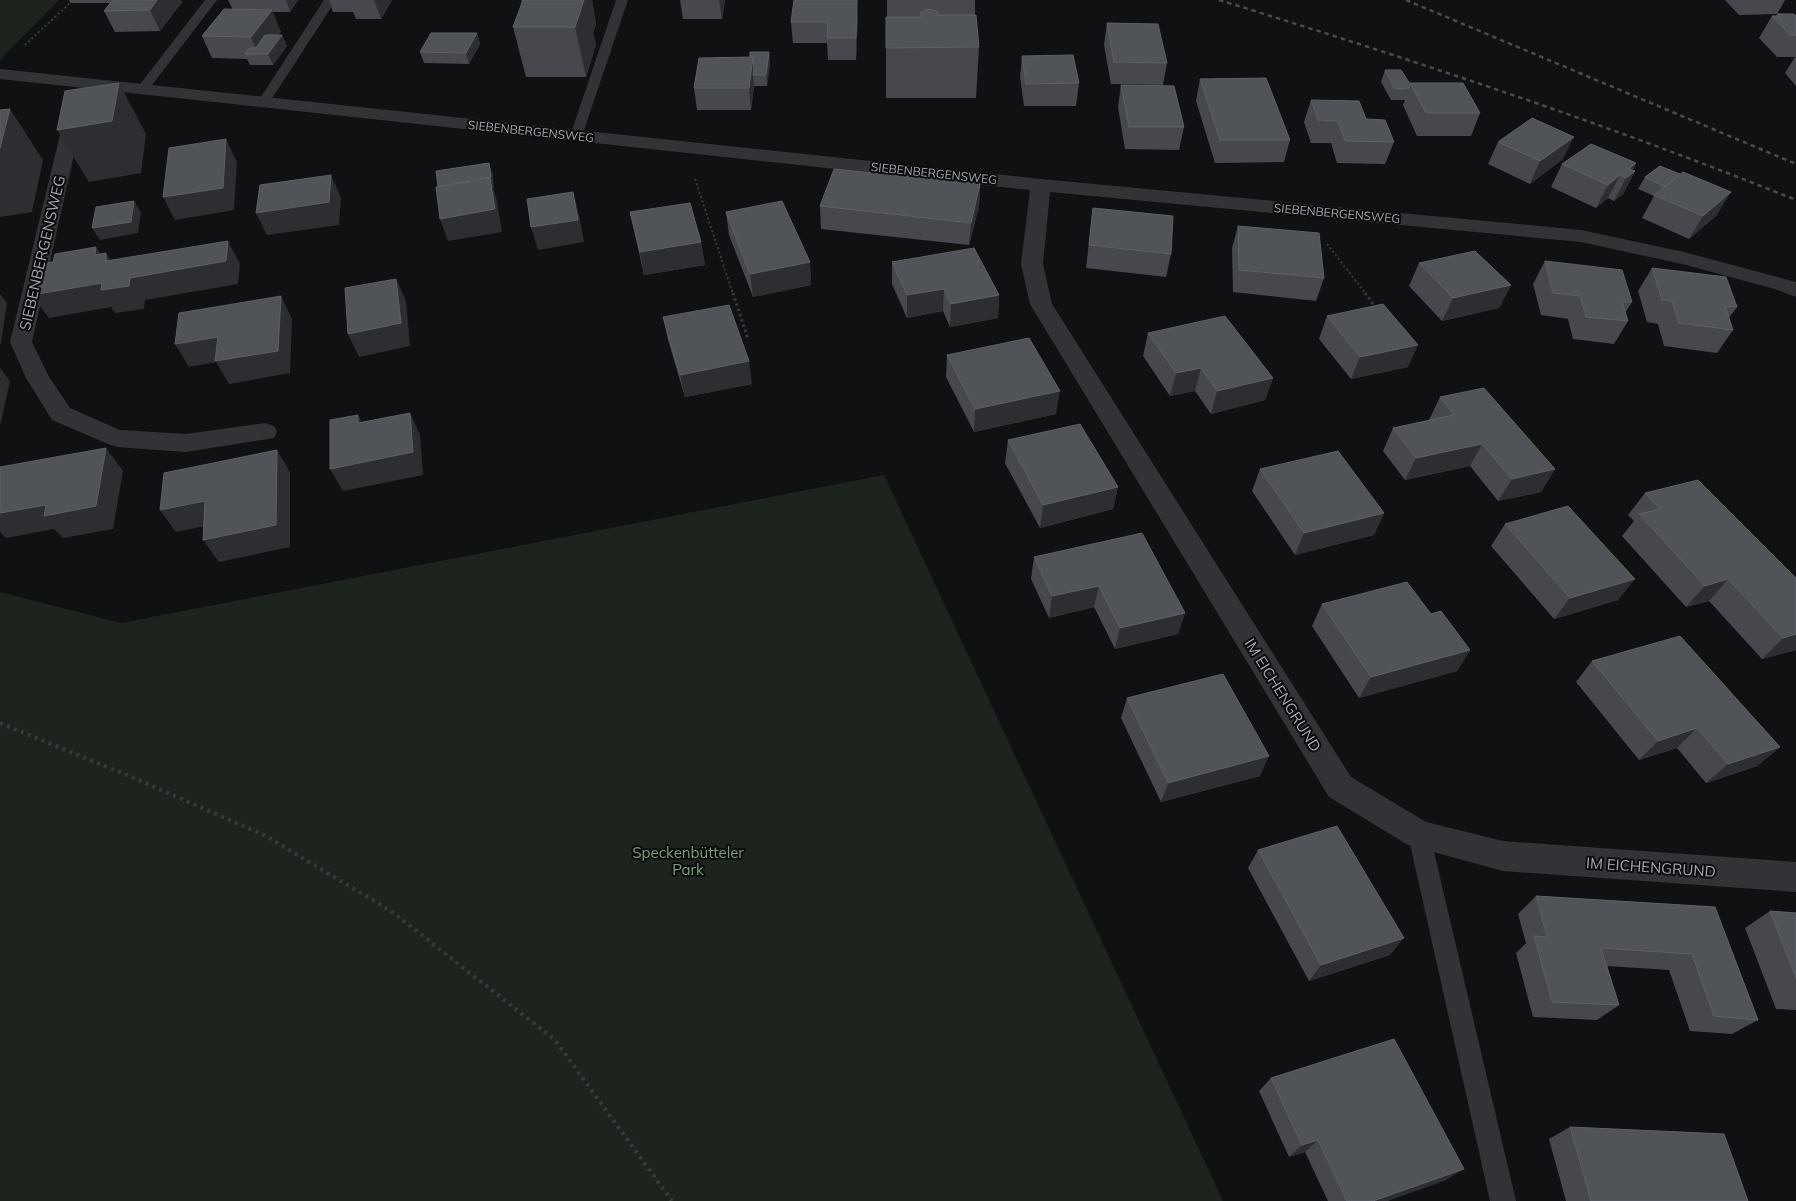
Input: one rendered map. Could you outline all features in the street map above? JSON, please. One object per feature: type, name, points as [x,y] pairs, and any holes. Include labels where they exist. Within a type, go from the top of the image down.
[{"type":"street","name":"SIEBENBERGENSWEG","points":[[0,74],[1041,185],[1581,236],[1684,258],[1789,287]]},
{"type":"street","name":"SIEBENBERGENSWEG","points":[[81,84],[21,342],[38,378],[60,414],[116,438],[186,443],[265,432]]},
{"type":"street","name":"IM EICHENGRUND","points":[[1041,185],[1032,264],[1041,304],[1340,787],[1419,835],[1503,856],[1796,877]]},
{"type":"lane","points":[[142,90],[211,0]]},
{"type":"lane","points":[[263,103],[330,0]]},
{"type":"lane","points":[[576,136],[622,0]]},
{"type":"lane","points":[[1419,835],[1503,1201]]},
{"type":"path","points":[[21,49],[70,3]]},
{"type":"path","points":[[684,147],[748,340]]},
{"type":"path","points":[[1300,209],[1377,309]]},
{"type":"path","points":[[0,723],[134,778],[266,836],[391,911],[555,1040],[672,1201]]},
{"type":"green space","points":[[0,0],[59,0],[0,60]]},
{"type":"green space","name":"Speckenbütteler Park","points":[[884,475],[1223,1201],[0,1201],[0,592],[121,623]]},
{"type":"building","points":[[113,0],[157,0],[150,10],[104,11]]},
{"type":"building","points":[[523,0],[584,0],[575,27],[513,27]]},
{"type":"building","points":[[794,0],[857,0],[856,38],[827,38],[828,22],[791,22]]},
{"type":"building","points":[[224,9],[272,10],[251,37],[202,36]]},
{"type":"building","points":[[927,9],[937,11],[937,15],[976,15],[979,47],[886,48],[886,17],[921,17],[921,12]]},
{"type":"building","points":[[1777,14],[1794,14],[1796,16],[1796,35],[1790,35],[1772,16],[1780,16]]},
{"type":"building","points":[[1107,23],[1158,24],[1167,63],[1114,62]]},
{"type":"building","points":[[431,33],[477,33],[466,53],[420,52]]},
{"type":"building","points":[[265,35],[282,35],[268,54],[245,54],[249,48],[256,48]]},
{"type":"building","points":[[750,52],[769,52],[766,75],[753,75],[753,57],[750,57]]},
{"type":"building","points":[[1073,55],[1079,83],[1026,84],[1022,56]]},
{"type":"building","points":[[753,57],[749,88],[694,88],[699,58]]},
{"type":"building","points":[[1385,70],[1401,70],[1410,84],[1409,88],[1395,89]]},
{"type":"building","points":[[1266,78],[1290,140],[1220,140],[1200,79]]},
{"type":"building","points":[[119,83],[112,121],[57,130],[65,91]]},
{"type":"building","points":[[1410,83],[1463,83],[1480,113],[1426,113]]},
{"type":"building","points":[[1121,85],[1174,86],[1184,127],[1129,127]]},
{"type":"building","points":[[1311,100],[1359,101],[1366,119],[1385,120],[1394,142],[1345,141],[1338,121],[1318,120]]},
{"type":"building","points":[[10,109],[0,148],[0,110]]},
{"type":"building","points":[[1532,118],[1574,137],[1540,161],[1498,142]]},
{"type":"building","points":[[226,139],[223,188],[163,197],[169,148]]},
{"type":"building","points":[[1591,144],[1636,163],[1629,169],[1635,171],[1626,178],[1620,175],[1608,185],[1562,164]]},
{"type":"building","points":[[489,163],[491,177],[438,186],[436,171]]},
{"type":"building","points":[[1660,166],[1680,174],[1665,187],[1645,177]]},
{"type":"building","points":[[834,169],[980,184],[971,223],[820,206]]},
{"type":"building","points":[[1683,172],[1731,192],[1703,216],[1654,195]]},
{"type":"building","points":[[331,175],[329,202],[256,213],[260,185]]},
{"type":"building","points":[[490,178],[495,209],[440,219],[436,187]]},
{"type":"building","points":[[573,192],[578,220],[531,227],[527,199]]},
{"type":"building","points":[[134,201],[131,222],[92,228],[96,207]]},
{"type":"building","points":[[782,201],[810,262],[750,274],[726,212]]},
{"type":"building","points":[[690,203],[701,242],[640,252],[630,212]]},
{"type":"building","points":[[1093,208],[1173,216],[1171,254],[1089,245]]},
{"type":"building","points":[[1238,226],[1319,233],[1324,278],[1239,270]]},
{"type":"building","points":[[228,241],[226,261],[130,278],[129,286],[101,290],[102,283],[32,295],[39,264],[53,262],[55,254],[96,247],[95,255],[106,253],[106,261]]},
{"type":"building","points":[[974,248],[999,295],[951,304],[944,289],[907,295],[892,262]]},
{"type":"building","points":[[1475,251],[1511,285],[1453,298],[1419,263]]},
{"type":"building","points":[[1545,261],[1622,270],[1632,302],[1622,302],[1628,321],[1586,317],[1580,296],[1553,293]]},
{"type":"building","points":[[1652,268],[1726,277],[1737,307],[1725,306],[1733,330],[1679,323],[1672,301],[1662,300]]},
{"type":"building","points":[[396,279],[401,323],[348,334],[345,288]]},
{"type":"building","points":[[281,296],[278,351],[215,361],[218,337],[175,344],[179,313]]},
{"type":"building","points":[[1383,304],[1418,345],[1360,357],[1327,316]]},
{"type":"building","points":[[729,305],[749,361],[680,375],[663,317]]},
{"type":"building","points":[[1225,316],[1273,378],[1217,391],[1201,368],[1176,373],[1148,333]]},
{"type":"building","points":[[1029,338],[1060,391],[975,409],[947,355]]},
{"type":"building","points":[[1484,388],[1555,469],[1512,479],[1482,444],[1416,458],[1393,428],[1454,415],[1440,397]]},
{"type":"building","points":[[410,413],[413,452],[330,469],[330,420],[358,415],[358,423]]},
{"type":"building","points":[[1080,424],[1118,487],[1043,505],[1008,440]]},
{"type":"building","points":[[106,448],[96,506],[44,516],[46,505],[0,513],[0,467]]},
{"type":"building","points":[[277,450],[276,525],[203,540],[205,501],[160,510],[164,473]]},
{"type":"building","points":[[1338,451],[1384,513],[1304,533],[1260,469]]},
{"type":"building","points":[[1698,480],[1796,578],[1796,634],[1783,638],[1728,579],[1705,586],[1639,514],[1660,509],[1645,493]]},
{"type":"building","points":[[1568,506],[1635,579],[1570,598],[1505,524]]},
{"type":"building","points":[[1142,533],[1185,613],[1120,628],[1099,586],[1052,596],[1034,557]]},
{"type":"building","points":[[1407,582],[1431,614],[1441,611],[1470,650],[1371,677],[1322,604]]},
{"type":"building","points":[[1680,636],[1780,747],[1728,764],[1697,728],[1658,741],[1592,661]]},
{"type":"building","points":[[1223,674],[1269,756],[1168,783],[1127,698]]},
{"type":"building","points":[[1337,826],[1404,938],[1321,965],[1258,850]]},
{"type":"building","points":[[1536,896],[1715,907],[1758,1020],[1714,1016],[1692,954],[1601,948],[1619,1005],[1552,1002],[1534,936],[1547,937]]},
{"type":"building","points":[[1770,911],[1796,913],[1796,978]]},
{"type":"building","points":[[1394,1039],[1464,1169],[1373,1201],[1347,1201],[1318,1140],[1302,1145],[1271,1078]]},
{"type":"building","points":[[1570,1127],[1724,1134],[1748,1201],[1591,1201]]},
{"type":"railway","points":[[1219,0],[1510,94],[1654,145],[1796,200]]},
{"type":"railway","points":[[1406,0],[1796,164]]}]
